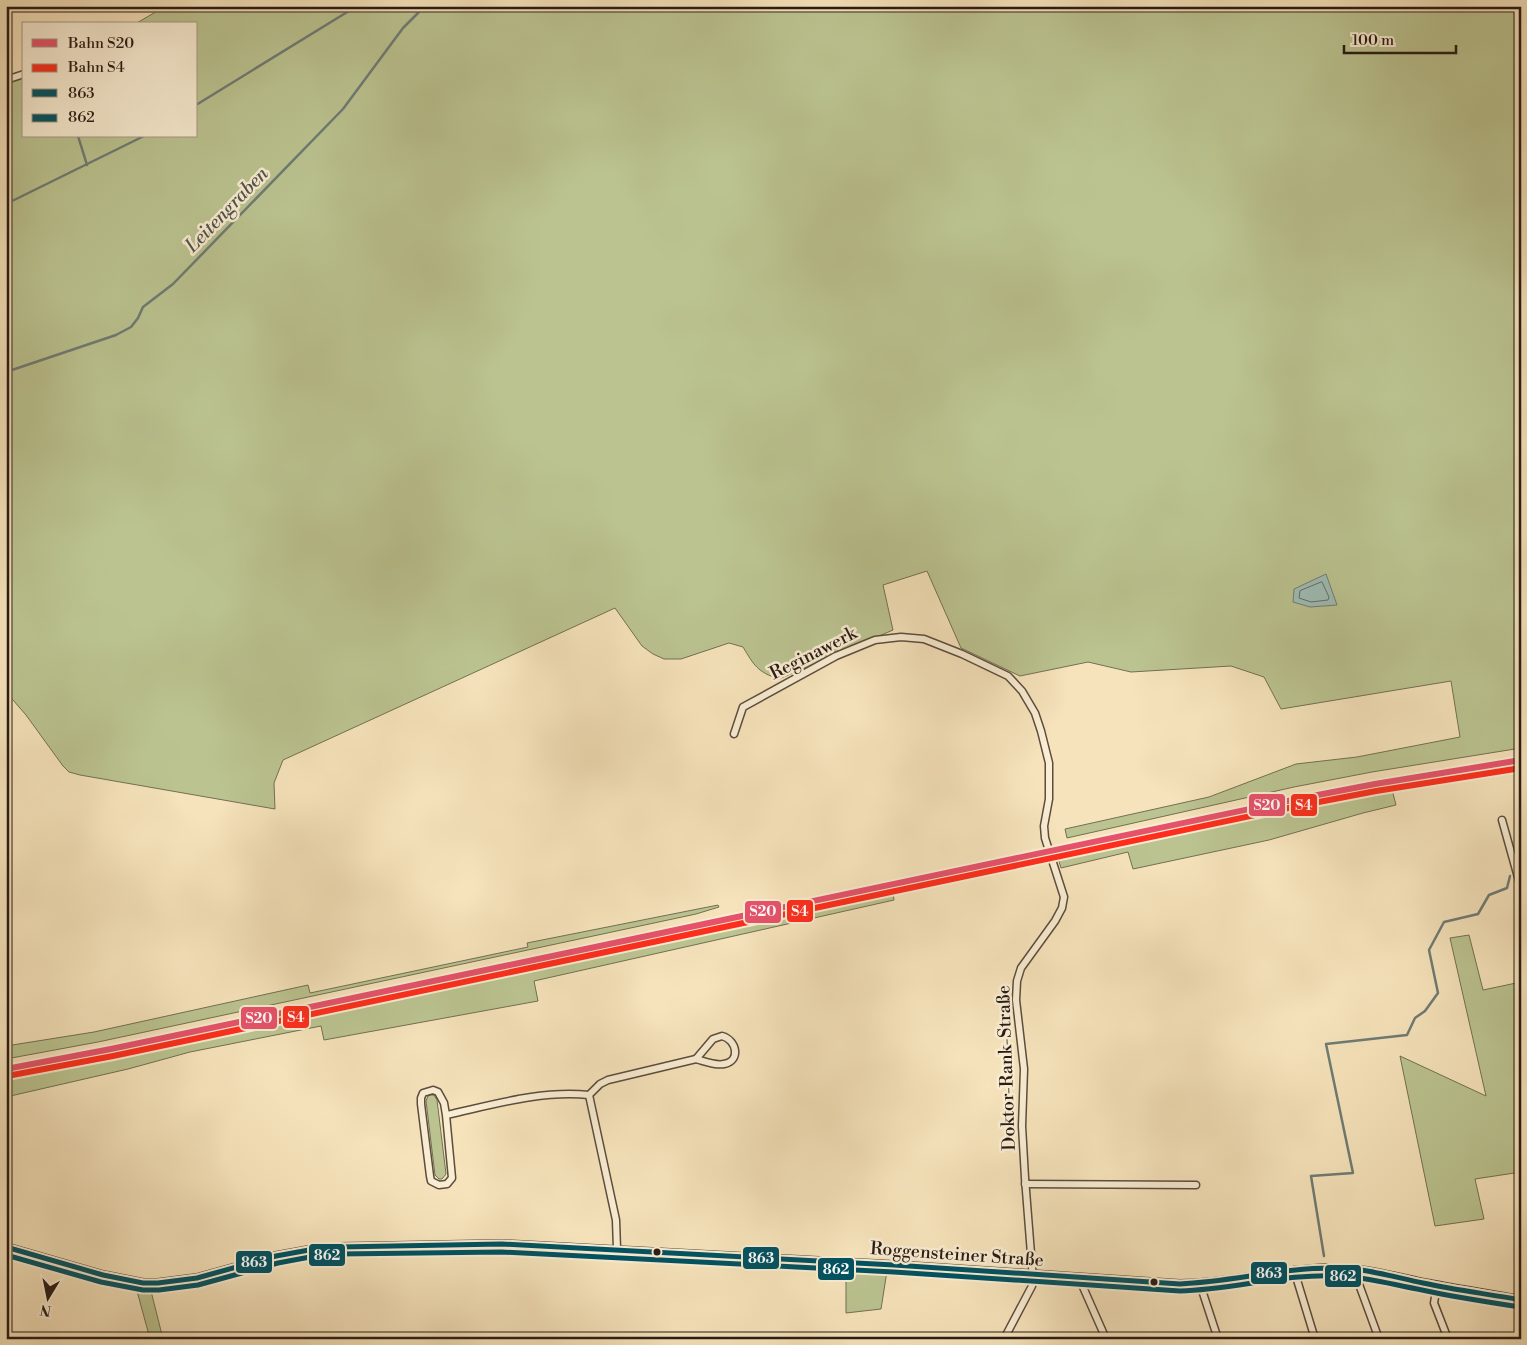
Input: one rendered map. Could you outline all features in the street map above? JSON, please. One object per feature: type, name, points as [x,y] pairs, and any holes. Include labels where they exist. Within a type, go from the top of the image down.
[{"type":"street","points":[[6,80],[22,75]]},
{"type":"street","name":"Reginawerk","points":[[734,734],[743,708],[836,656],[875,640],[901,637],[924,639],[962,654],[1008,676],[1022,691],[1035,713],[1049,763],[1049,799],[1044,826],[1048,847]]},
{"type":"street","points":[[1502,820],[1521,888]]},
{"type":"street","name":"Doktor-Rank-Straße","points":[[1033,1274],[1022,1126],[1024,1069],[1016,1000],[1017,981],[1021,968],[1055,921],[1062,908],[1063,890],[1048,847]]},
{"type":"street","points":[[589,1095],[600,1084],[608,1080],[696,1059],[726,1064],[733,1058],[734,1046],[727,1038],[718,1037],[710,1042],[696,1059]]},
{"type":"street","points":[[428,1091],[438,1092],[442,1096],[446,1115],[452,1178],[447,1184],[439,1185],[431,1181],[430,1176],[421,1104],[423,1094],[428,1091]]},
{"type":"street","points":[[446,1115],[524,1098],[574,1093],[589,1095]]},
{"type":"street","points":[[589,1095],[616,1220],[617,1249]]},
{"type":"street","points":[[1025,1184],[1196,1186]]},
{"type":"street","name":"Roggensteiner Straße","points":[[6,1247],[111,1278],[128,1282],[151,1283],[197,1278],[276,1256],[309,1250],[339,1247],[502,1244],[617,1249],[1200,1284],[1294,1270],[1353,1268],[1521,1300]]},
{"type":"street","points":[[1353,1268],[1379,1339]]},
{"type":"street","points":[[1294,1270],[1315,1339]]},
{"type":"street","points":[[1004,1339],[1032,1286],[1033,1274]]},
{"type":"street","points":[[1080,1278],[1106,1339]]},
{"type":"street","points":[[1200,1284],[1218,1339]]},
{"type":"street","points":[[1437,1285],[1434,1302],[1448,1339]]},
{"type":"green space","points":[[166,6],[1521,6],[1521,748],[1372,772],[1294,787],[1067,838],[1065,829],[1209,797],[1296,764],[1357,757],[1460,737],[1451,681],[1281,709],[1264,677],[1231,666],[1131,672],[1088,662],[1020,676],[961,648],[927,571],[883,585],[893,630],[779,679],[761,671],[750,659],[743,647],[729,643],[681,659],[664,659],[642,646],[615,608],[283,760],[274,783],[275,809],[69,772],[6,692],[6,110],[10,108],[6,99],[6,83],[22,77],[22,138],[198,138],[198,22],[138,22]]},
{"type":"green space","points":[[1391,786],[1396,805],[1269,840],[1133,869],[1128,852],[1061,868],[1057,855]]},
{"type":"green space","points":[[893,893],[894,900],[534,981],[538,1001],[324,1040],[321,1026],[190,1052],[128,1069],[6,1097],[6,1074],[332,1010],[771,916],[791,915]]},
{"type":"green space","points":[[718,905],[719,907],[696,914],[98,1042],[6,1059],[6,1046],[94,1032],[308,985],[310,993],[528,947],[527,943]]},
{"type":"green space","points":[[1469,935],[1483,990],[1521,982],[1521,1172],[1475,1179],[1484,1219],[1435,1226],[1400,1056],[1486,1096],[1450,938]]},
{"type":"green space","points":[[434,1095],[437,1100],[446,1174],[442,1179],[435,1175],[426,1101],[428,1096]]},
{"type":"green space","points":[[846,1271],[887,1271],[881,1309],[846,1313]]},
{"type":"green space","points":[[137,1291],[151,1291],[163,1339],[150,1339]]},
{"type":"water","points":[[1326,574],[1337,605],[1310,607],[1293,602],[1294,589]]},
{"type":"waterway","points":[[198,104],[357,6]]},
{"type":"waterway","name":"Leitengraben","points":[[6,372],[116,335],[131,327],[143,307],[173,284],[343,109],[403,28],[425,6]]},
{"type":"waterway","points":[[79,138],[87,165]]},
{"type":"waterway","points":[[6,204],[140,138]]},
{"type":"waterway","points":[[1516,851],[1518,843]]},
{"type":"waterway","points":[[1324,1256],[1311,1176],[1353,1173],[1326,1044],[1407,1035],[1415,1018],[1425,1011],[1438,993],[1429,950],[1444,922],[1478,914],[1489,895],[1507,888],[1510,876]]},
{"type":"rail line","name":"S20","points":[[6,1069],[111,1049],[1297,799],[1521,760]]},
{"type":"rail line","name":"S4","points":[[7,1076],[113,1056],[1298,806],[1376,791],[1521,768]]},
{"type":"transit line","name":"863","points":[[6,1247],[103,1275],[143,1283],[197,1278],[276,1256],[309,1250],[339,1247],[502,1244],[894,1265],[1180,1284],[1219,1281],[1316,1268],[1347,1268],[1521,1300]]},
{"type":"transit line","name":"862","points":[[6,1255],[101,1282],[143,1290],[198,1285],[278,1263],[310,1257],[339,1254],[502,1252],[894,1272],[1180,1291],[1220,1288],[1299,1277],[1339,1276],[1520,1307]]}]
